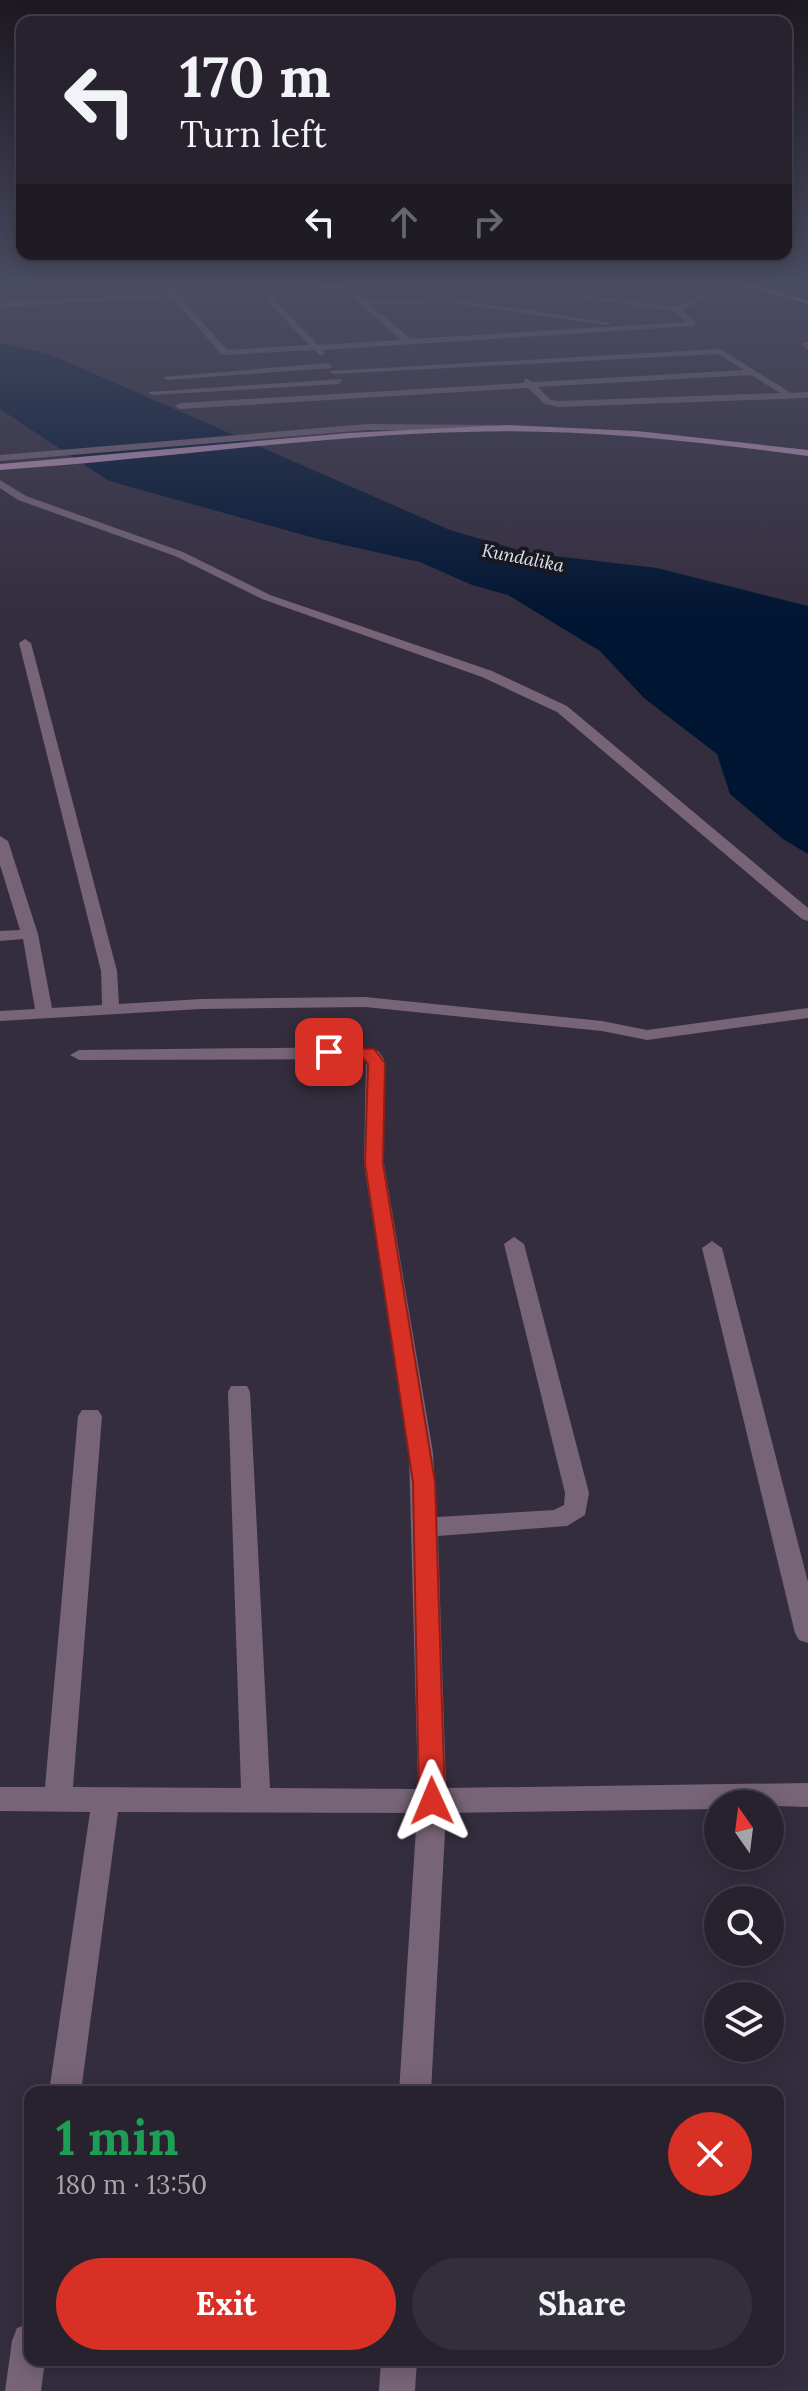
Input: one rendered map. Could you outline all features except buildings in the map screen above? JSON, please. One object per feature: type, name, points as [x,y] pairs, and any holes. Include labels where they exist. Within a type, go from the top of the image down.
[{"type":"main road","points":[[3,464],[311,438],[493,428],[654,433],[808,453]]},
{"type":"street","points":[[348,397],[355,407]]},
{"type":"street","points":[[180,406],[355,397]]},
{"type":"street","points":[[542,397],[548,402],[559,404],[773,397]]},
{"type":"street","points":[[361,417],[367,427]]},
{"type":"street","points":[[3,464],[84,450],[367,427],[493,428]]},
{"type":"street","points":[[0,483],[22,498],[179,554],[266,597],[487,674],[562,709],[808,916]]},
{"type":"street","points":[[25,643],[109,971],[111,1008]]},
{"type":"street","points":[[0,841],[4,869],[30,934],[44,1012]]},
{"type":"street","points":[[0,936],[30,934]]},
{"type":"street","points":[[0,1016],[111,1008],[365,1002],[602,1026],[647,1035],[808,1013]]},
{"type":"street","points":[[79,1055],[360,1052],[372,1055],[376,1063],[374,1164],[421,1453],[426,1527],[432,1801],[415,2086]]},
{"type":"street","points":[[426,1527],[554,1519],[567,1517],[576,1509],[577,1493],[514,1244]]},
{"type":"street","points":[[712,1248],[808,1633]]},
{"type":"street","points":[[239,1392],[256,1799]]},
{"type":"street","points":[[58,1799],[90,1416]]},
{"type":"street","points":[[0,1799],[432,1801],[808,1795]]},
{"type":"street","points":[[66,2086],[106,1798]]},
{"type":"street","points":[[23,2391],[26,2366]]},
{"type":"street","points":[[397,2391],[399,2366]]},
{"type":"water","name":"Kundalika","points":[[0,397],[146,397],[450,530],[529,553],[657,568],[808,606],[808,854],[783,839],[730,794],[717,754],[644,698],[600,651],[508,595],[472,585],[420,562],[318,539],[109,481],[0,409]]},
{"type":"route","points":[[329,1052],[368,1053],[376,1063],[374,1164],[424,1482],[432,1801]]}]
